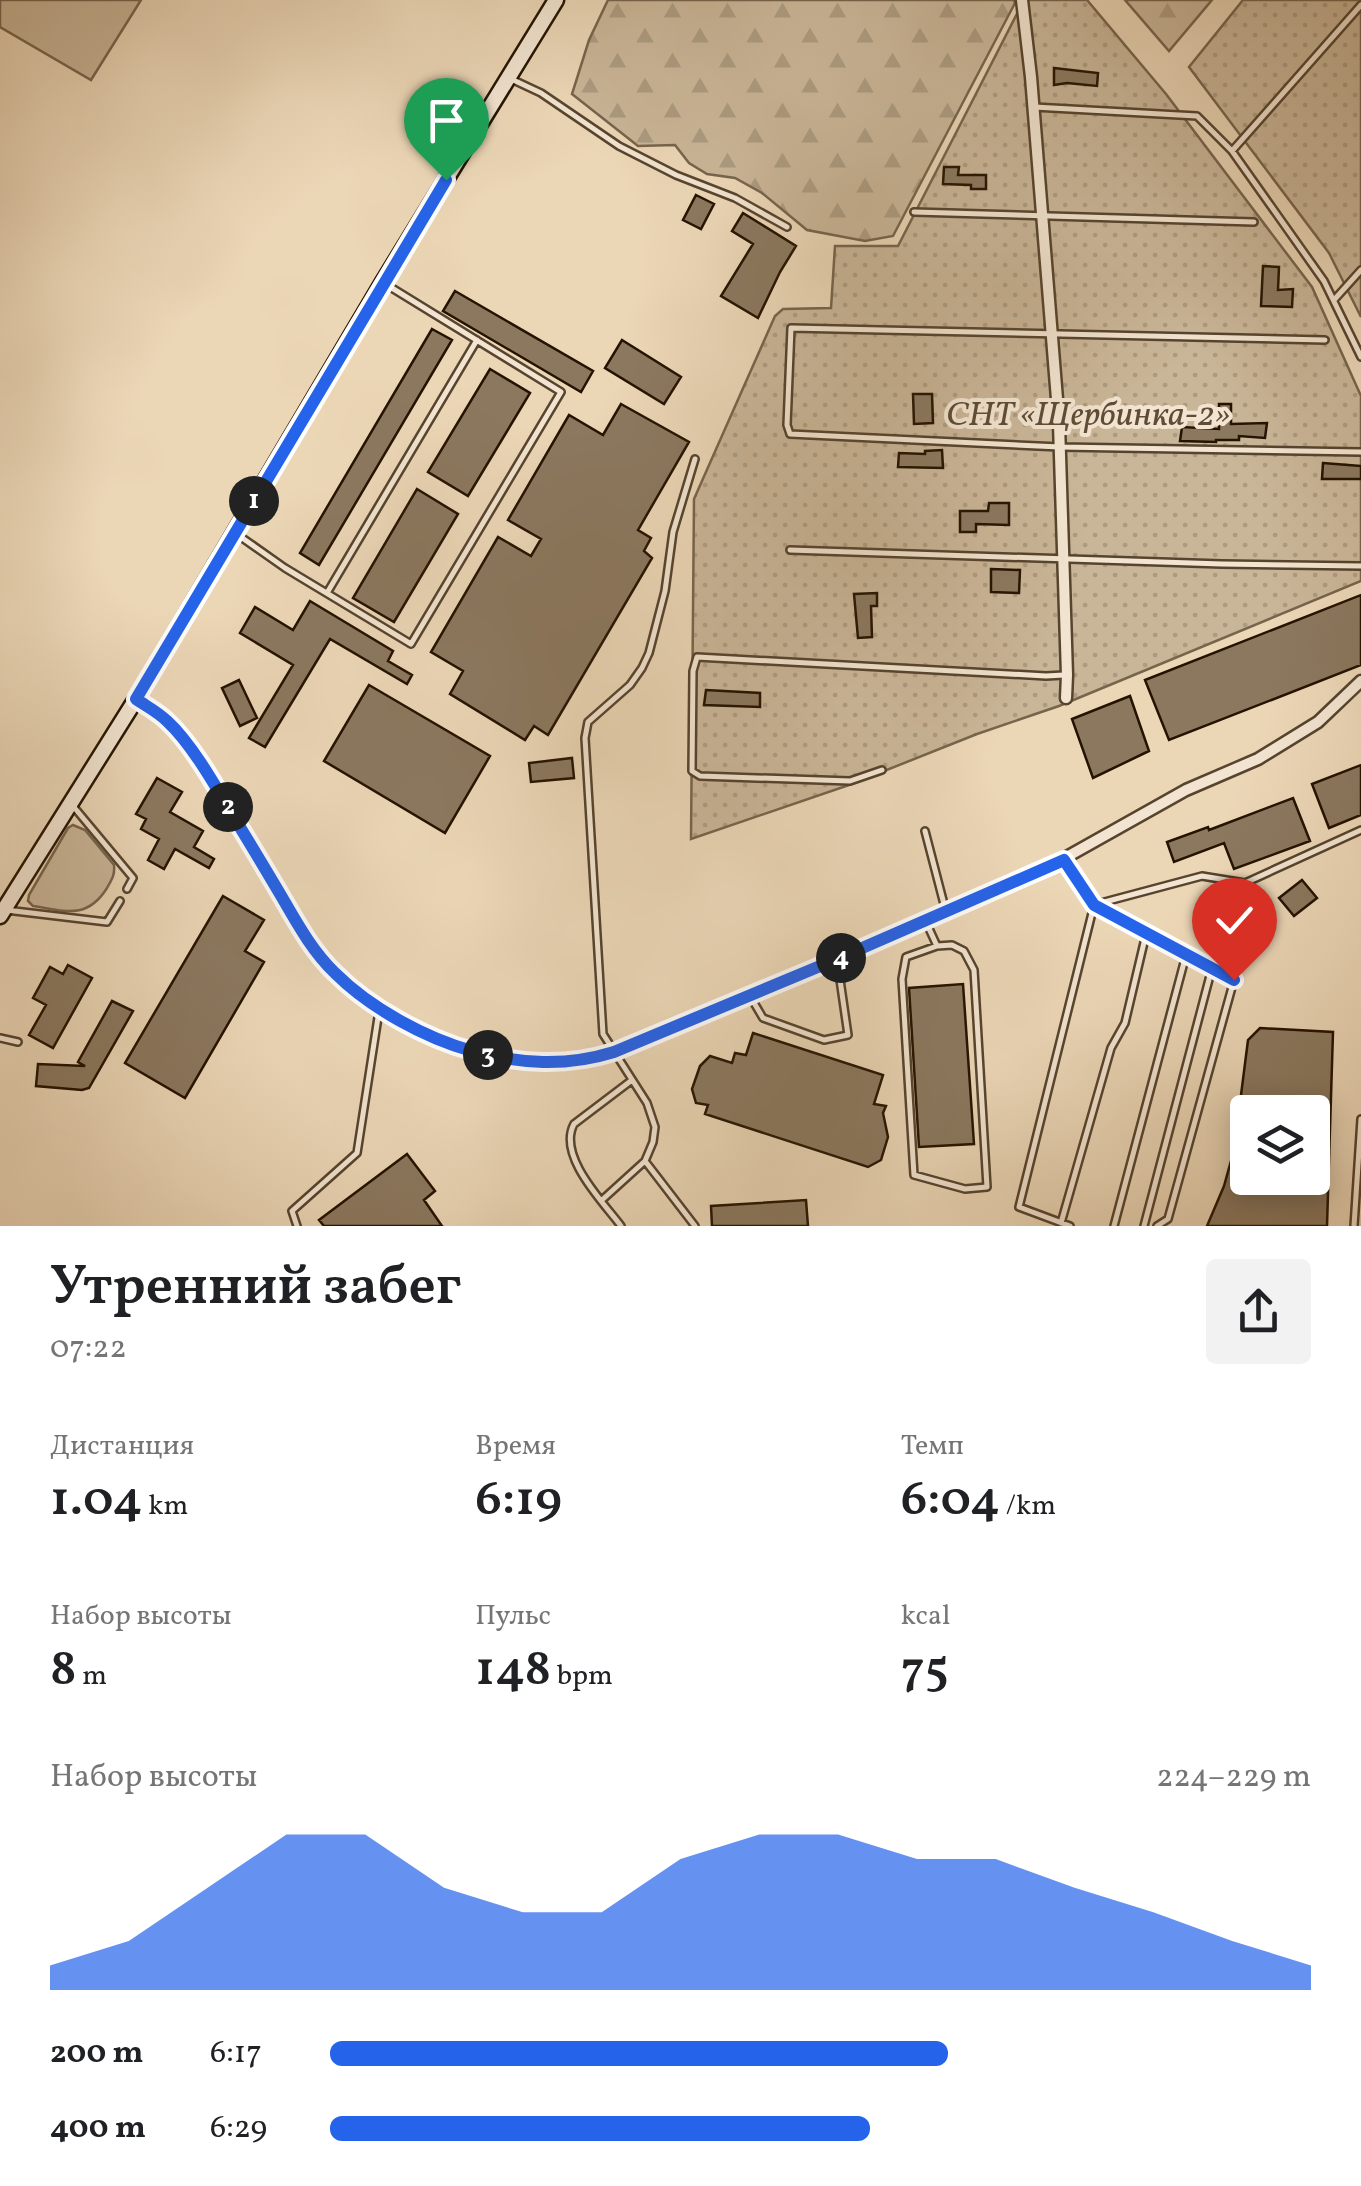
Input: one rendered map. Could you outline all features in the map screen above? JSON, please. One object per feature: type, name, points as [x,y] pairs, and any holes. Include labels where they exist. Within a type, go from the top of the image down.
[{"type":"main road","points":[[2,913],[136,699],[383,282],[556,0]]},
{"type":"street","points":[[1022,0],[1053,334],[1066,698]]},
{"type":"street","points":[[136,699],[164,717],[214,783],[308,940],[336,975],[379,1008],[428,1036],[503,1060],[549,1064],[590,1060],[614,1052],[1064,860],[1186,790],[1258,759],[1318,722],[1361,681]]},
{"type":"lane","points":[[1232,151],[1361,5]]},
{"type":"lane","points":[[509,78],[541,93],[619,146],[676,175],[736,198],[787,227]]},
{"type":"lane","points":[[1034,107],[1197,116],[1232,151],[1324,281],[1361,358]]},
{"type":"lane","points":[[914,212],[1254,222]]},
{"type":"lane","points":[[1334,300],[1361,270]]},
{"type":"lane","points":[[235,534],[411,644],[561,392],[383,282]]},
{"type":"lane","points":[[1325,340],[791,328],[787,425],[790,434],[1060,446],[1361,452]]},
{"type":"lane","points":[[326,593],[477,340]]},
{"type":"lane","points":[[602,1200],[645,1160],[655,1128],[647,1102],[603,1034],[585,738],[588,722],[630,686],[649,652],[665,592],[673,532],[694,459]]},
{"type":"lane","points":[[790,550],[1361,566]]},
{"type":"lane","points":[[882,770],[850,781],[700,776],[692,770],[693,671],[697,657],[1068,675]]},
{"type":"lane","points":[[70,802],[133,878],[127,889]]},
{"type":"lane","points":[[1094,905],[1202,876],[1245,883],[1361,830]]},
{"type":"lane","points":[[926,831],[946,911]]},
{"type":"lane","points":[[1064,860],[1094,905],[1234,980],[1168,1219],[1157,1226]]},
{"type":"lane","points":[[1144,1226],[1212,968],[1245,883]]},
{"type":"lane","points":[[2,913],[107,922],[120,900]]},
{"type":"lane","points":[[1070,1226],[1019,1207],[1094,905]]},
{"type":"lane","points":[[925,920],[937,946]]},
{"type":"lane","points":[[1062,1223],[1112,1048],[1126,1022],[1146,933]]},
{"type":"lane","points":[[952,945],[964,951],[974,970],[987,1188],[965,1189],[914,1175],[902,978],[906,957],[937,946],[952,945]]},
{"type":"lane","points":[[1114,1226],[1186,955]]},
{"type":"lane","points":[[750,996],[763,1018],[824,1040],[848,1035],[837,959]]},
{"type":"lane","points":[[297,1226],[292,1210],[357,1153],[379,1008]]},
{"type":"lane","points":[[0,1038],[18,1042]]},
{"type":"lane","points":[[622,1226],[573,1158],[570,1132],[574,1124],[632,1080]]},
{"type":"lane","points":[[1354,1226],[1361,1119]]},
{"type":"lane","points":[[645,1160],[695,1226]]},
{"type":"green space","points":[[0,0],[141,0],[91,80],[0,27]]},
{"type":"green space","points":[[608,0],[1015,3],[893,236],[865,241],[807,230],[762,193],[735,178],[707,174],[689,163],[675,145],[638,146],[572,94],[589,40]]},
{"type":"green space","name":"СНТ «Щербинка-2»","points":[[1024,0],[1087,0],[1166,94],[1312,287],[1361,396],[1361,581],[1059,706],[691,839],[694,499],[775,316],[783,309],[831,308],[835,246],[898,246]]},
{"type":"green space","points":[[1125,0],[1212,0],[1169,51]]},
{"type":"green space","points":[[1243,0],[1361,0],[1361,317],[1329,253],[1189,67]]},
{"type":"green space","points":[[73,825],[85,830],[114,865],[112,879],[99,898],[83,909],[65,911],[33,906],[29,895]]},
{"type":"building","points":[[1054,68],[1098,73],[1097,86],[1054,85]]},
{"type":"building","points":[[944,167],[959,167],[958,175],[986,175],[986,189],[943,184]]},
{"type":"building","points":[[696,195],[714,204],[701,229],[683,220]]},
{"type":"building","points":[[743,213],[796,246],[758,318],[721,296],[753,244],[732,231]]},
{"type":"building","points":[[1263,266],[1279,267],[1278,290],[1293,289],[1292,307],[1261,306]]},
{"type":"building","points":[[455,291],[593,371],[581,392],[443,311]]},
{"type":"building","points":[[432,329],[452,340],[319,565],[300,553]]},
{"type":"building","points":[[622,340],[681,377],[664,404],[605,368]]},
{"type":"building","points":[[490,369],[530,393],[468,496],[428,472]]},
{"type":"building","points":[[913,394],[932,394],[933,423],[914,424]]},
{"type":"building","points":[[621,404],[689,442],[638,530],[651,538],[644,551],[652,558],[548,735],[534,726],[525,740],[450,694],[463,671],[431,652],[498,537],[531,556],[541,539],[508,520],[569,415],[603,435]]},
{"type":"building","points":[[1219,404],[1231,404],[1231,424],[1267,423],[1265,438],[1180,441],[1182,427],[1219,429]]},
{"type":"building","points":[[942,450],[943,468],[898,467],[899,453]]},
{"type":"building","points":[[1323,463],[1361,466],[1361,479],[1322,479]]},
{"type":"building","points":[[417,489],[458,514],[394,622],[353,598]]},
{"type":"building","points":[[989,503],[1009,503],[1009,525],[976,524],[976,532],[960,532],[960,511],[988,511]]},
{"type":"building","points":[[991,569],[1020,570],[1019,593],[991,592]]},
{"type":"building","points":[[877,593],[877,606],[871,606],[872,637],[858,638],[854,594]]},
{"type":"building","points":[[1361,595],[1361,665],[1169,740],[1145,680]]},
{"type":"building","points":[[310,601],[393,651],[388,661],[412,675],[407,684],[330,639],[265,747],[249,738],[293,665],[240,633],[255,607],[293,630]]},
{"type":"building","points":[[239,680],[257,718],[240,726],[222,688]]},
{"type":"building","points":[[369,685],[490,756],[445,833],[324,761]]},
{"type":"building","points":[[706,690],[760,693],[760,707],[704,705]]},
{"type":"building","points":[[1130,696],[1149,751],[1093,778],[1072,719]]},
{"type":"building","points":[[572,758],[574,778],[531,782],[529,763]]},
{"type":"building","points":[[1361,765],[1361,815],[1329,828],[1312,784]]},
{"type":"building","points":[[157,778],[182,792],[170,812],[203,831],[194,847],[214,859],[209,868],[175,849],[164,869],[148,860],[159,839],[141,829],[146,819],[136,814]]},
{"type":"building","points":[[1293,798],[1310,841],[1234,869],[1224,843],[1174,862],[1167,842]]},
{"type":"building","points":[[1302,880],[1317,898],[1294,916],[1279,898]]},
{"type":"building","points":[[223,896],[264,920],[245,951],[264,962],[185,1098],[125,1063]]},
{"type":"building","points":[[68,965],[92,978],[53,1048],[29,1035],[46,1005],[33,998],[50,967],[63,974]]},
{"type":"building","points":[[963,984],[974,1144],[919,1147],[909,988]]},
{"type":"building","points":[[112,1001],[133,1011],[89,1088],[36,1086],[38,1064],[85,1066],[78,1062]]},
{"type":"building","points":[[1260,1028],[1333,1032],[1330,1129],[1330,1095],[1241,1095],[1248,1040]]},
{"type":"building","points":[[753,1033],[883,1075],[874,1104],[886,1106],[883,1113],[888,1137],[881,1160],[868,1167],[705,1114],[708,1105],[696,1103],[692,1089],[700,1066],[710,1056],[732,1063],[735,1053],[746,1055]]},
{"type":"building","points":[[407,1154],[435,1191],[424,1200],[442,1226],[324,1226],[319,1220]]},
{"type":"building","points":[[1230,1164],[1230,1195],[1328,1195],[1327,1226],[1207,1226]]},
{"type":"building","points":[[806,1200],[808,1226],[712,1226],[711,1206]]},
{"type":"route","points":[[446,180],[136,699],[164,717],[214,783],[308,940],[336,975],[379,1008],[454,1046],[503,1060],[549,1064],[590,1060],[1064,860],[1094,905],[1234,980]]}]
